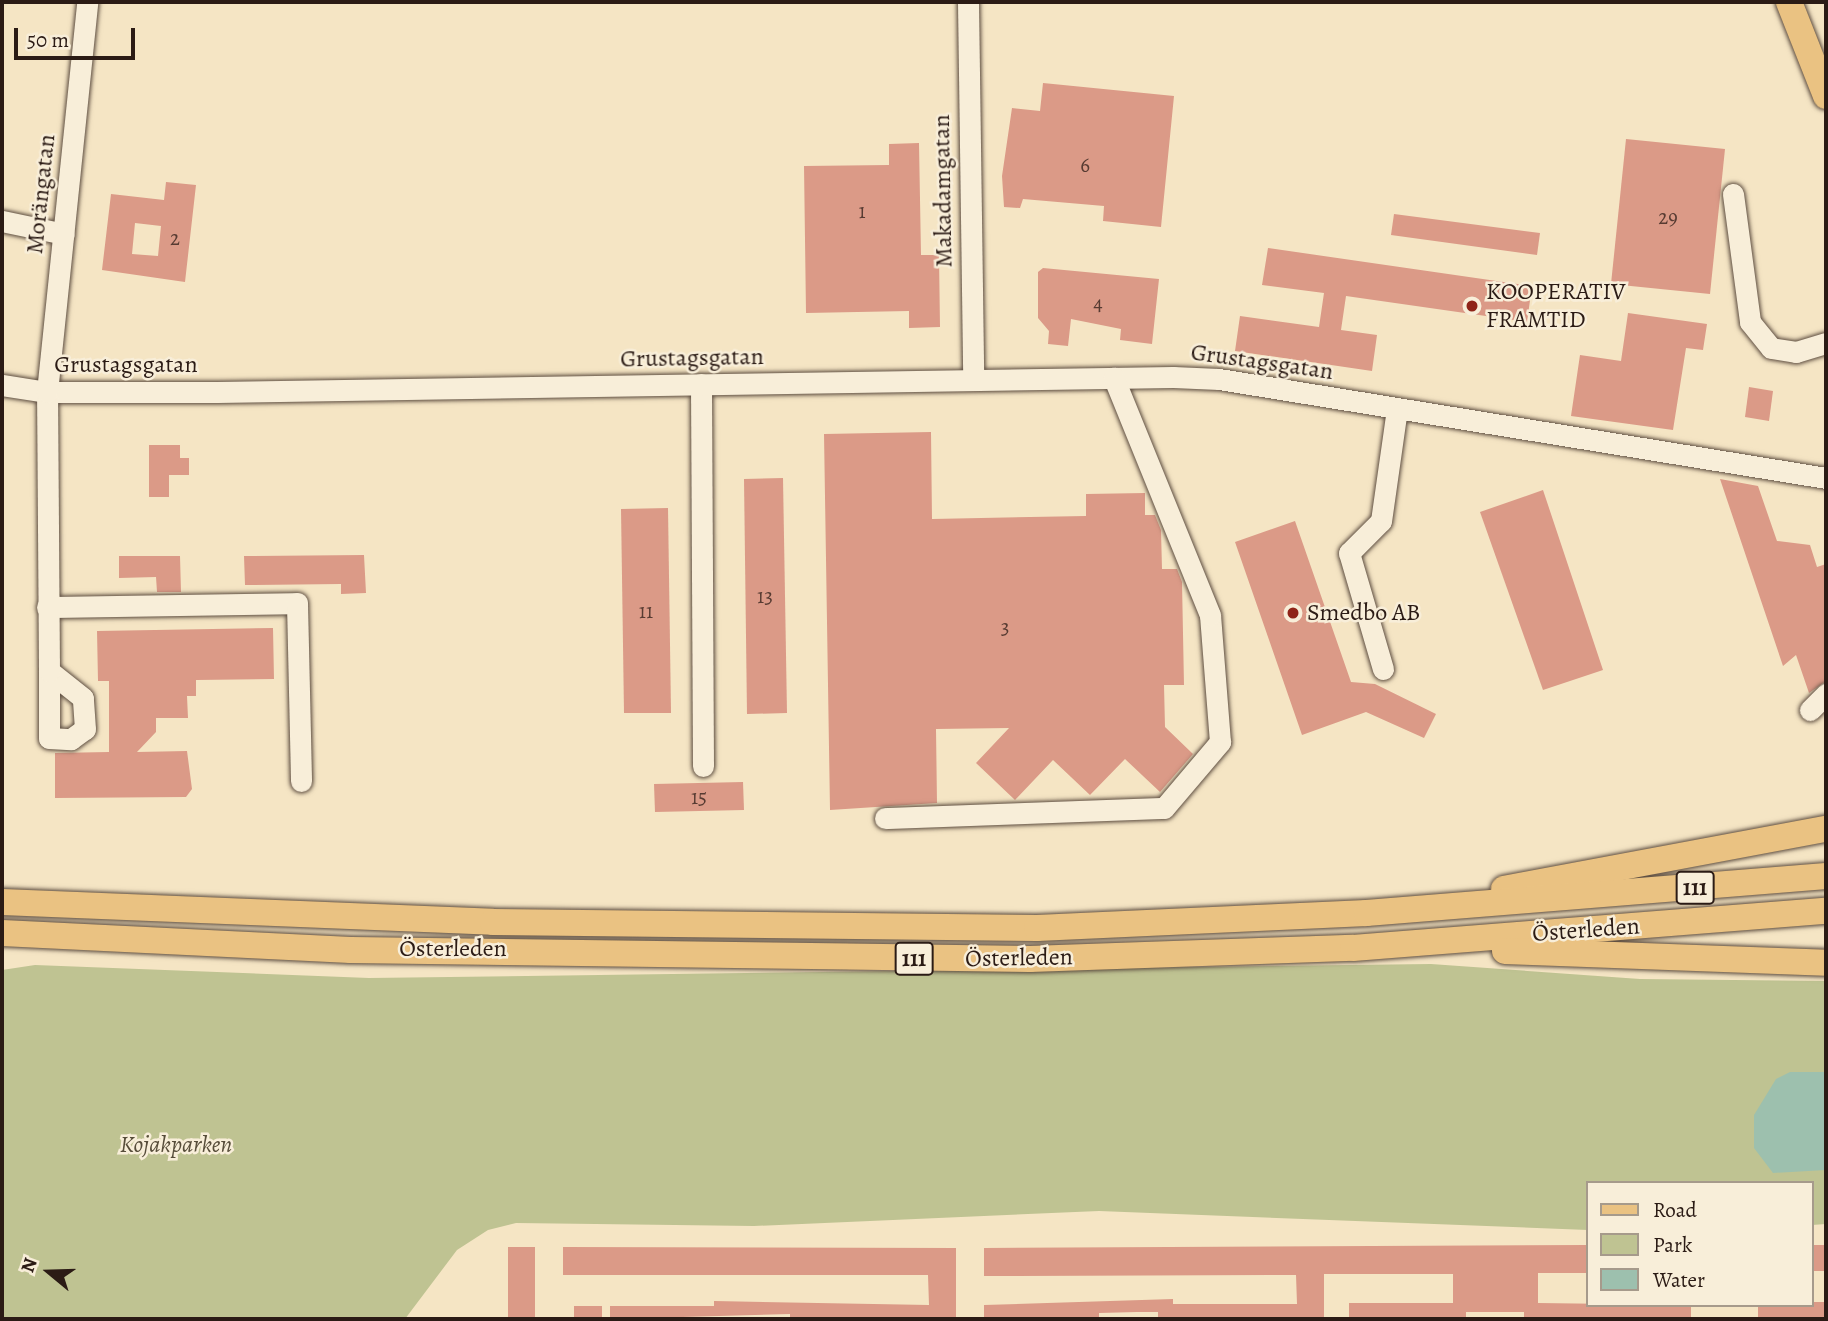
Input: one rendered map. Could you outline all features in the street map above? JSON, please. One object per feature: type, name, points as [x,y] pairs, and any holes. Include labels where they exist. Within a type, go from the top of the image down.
[{"type":"main road","points":[[1789,2],[1826,96]]},
{"type":"main road","points":[[1367,914],[1826,829]]},
{"type":"main road","name":"Österleden","points":[[2,902],[493,922],[1037,929],[1367,914],[1826,876]]},
{"type":"main road","name":"Österleden","points":[[2,933],[253,947],[492,948],[791,959],[1030,959],[1353,948],[1826,911]]},
{"type":"main road","points":[[2,946],[253,947]]},
{"type":"main road","points":[[1353,948],[1826,963]]},
{"type":"street","name":"Morängatan","points":[[49,671],[45,552],[47,392],[88,2]]},
{"type":"street","name":"Makadamgatan","points":[[968,2],[972,379]]},
{"type":"street","points":[[1733,194],[1751,322],[1771,348],[1796,352],[1826,343]]},
{"type":"street","points":[[2,220],[64,234]]},
{"type":"street","points":[[885,818],[1164,807],[1220,742],[1210,615],[1114,378]]},
{"type":"street","name":"Grustagsgatan","points":[[2,385],[47,392],[972,379],[1219,380],[1826,478]]},
{"type":"street","points":[[701,384],[703,766]]},
{"type":"street","points":[[1383,669],[1349,553],[1381,521],[1389,407]]},
{"type":"street","points":[[47,607],[297,603],[301,781]]},
{"type":"street","points":[[1810,710],[1826,694]]},
{"type":"green space","name":"Kojakparken","points":[[1431,964],[1640,979],[1826,981],[1826,1224],[1814,1225],[1814,1181],[1587,1181],[1587,1230],[1099,1211],[754,1226],[516,1223],[488,1230],[457,1250],[405,1319],[2,1319],[2,970],[35,965],[369,978]]},
{"type":"water","points":[[1790,1072],[1826,1072],[1826,1170],[1773,1173],[1754,1148],[1754,1115],[1776,1079]]},
{"type":"building","points":[[1043,83],[1174,96],[1161,227],[1103,221],[1104,206],[1023,199],[1020,208],[1004,207],[1002,176],[1012,108],[1040,111]]},
{"type":"building","points":[[1626,139],[1725,149],[1710,294],[1611,284]]},
{"type":"building","points":[[919,143],[921,255],[939,255],[940,327],[909,328],[909,311],[806,313],[804,166],[889,165],[889,144]]},
{"type":"building","points":[[166,182],[196,185],[185,282],[102,270],[111,194],[164,200]],"holes":[[[135,223],[161,226],[158,256],[132,254]]]},
{"type":"building","name":"KOOPERATIV FRAMTID","points":[[1394,214],[1540,233],[1537,255],[1391,235]]},
{"type":"building","name":"KOOPERATIV FRAMTID","points":[[1268,248],[1532,286],[1527,322],[1346,296],[1341,330],[1377,335],[1372,371],[1235,351],[1240,316],[1319,327],[1324,293],[1262,285]]},
{"type":"building","points":[[1043,268],[1159,279],[1152,344],[1120,340],[1121,329],[1071,319],[1068,346],[1048,344],[1049,331],[1038,318],[1038,272]]},
{"type":"building","points":[[1628,313],[1707,324],[1703,350],[1686,348],[1673,430],[1571,416],[1580,355],[1621,361]]},
{"type":"building","points":[[1749,387],[1773,391],[1769,421],[1745,417]]},
{"type":"building","points":[[931,432],[932,519],[1086,516],[1086,494],[1145,493],[1145,515],[1155,515],[1161,530],[1162,569],[1177,569],[1182,582],[1184,685],[1164,685],[1165,727],[1193,754],[1160,792],[1125,759],[1090,795],[1053,760],[1015,800],[976,763],[1009,728],[936,729],[937,803],[830,810],[824,434]]},
{"type":"building","points":[[149,445],[180,445],[180,458],[189,458],[189,475],[169,475],[169,497],[149,497]]},
{"type":"building","points":[[783,478],[787,713],[747,714],[744,479]]},
{"type":"building","points":[[1720,479],[1758,486],[1777,541],[1810,545],[1817,567],[1826,564],[1826,681],[1809,693],[1796,655],[1783,666]]},
{"type":"building","points":[[1543,490],[1603,670],[1543,690],[1480,512]]},
{"type":"building","points":[[668,508],[671,713],[624,713],[621,509]]},
{"type":"building","name":"Smedbo AB","points":[[1295,521],[1351,682],[1375,684],[1436,714],[1424,738],[1366,712],[1302,735],[1235,542]]},
{"type":"building","points":[[364,555],[366,593],[341,594],[341,584],[245,585],[244,556]]},
{"type":"building","points":[[119,556],[180,556],[181,592],[157,592],[156,577],[119,578]]},
{"type":"building","points":[[273,628],[274,679],[196,680],[196,696],[187,696],[188,718],[156,718],[156,732],[137,752],[187,751],[192,789],[186,797],[55,798],[55,753],[109,752],[109,681],[98,681],[97,631]]},
{"type":"building","points":[[743,782],[744,810],[655,812],[654,784]]},
{"type":"building","points":[[1587,1245],[1587,1273],[1538,1273],[1538,1303],[1587,1304],[1587,1307],[1691,1307],[1691,1319],[1524,1319],[1524,1312],[1466,1312],[1466,1319],[1349,1319],[1349,1303],[1453,1303],[1453,1274],[1324,1274],[1324,1319],[1158,1319],[1158,1312],[1137,1312],[1099,1313],[1099,1319],[984,1319],[984,1305],[1173,1299],[1173,1304],[1297,1304],[1296,1275],[984,1276],[984,1248]]},
{"type":"building","points":[[1814,1245],[1826,1245],[1826,1271],[1814,1271]]},
{"type":"building","points":[[508,1247],[535,1247],[535,1319],[508,1319]]},
{"type":"building","points":[[563,1247],[956,1248],[956,1319],[790,1319],[790,1314],[610,1319],[610,1306],[714,1306],[714,1301],[929,1305],[928,1275],[563,1275]]},
{"type":"building","points":[[1814,1302],[1826,1302],[1826,1319],[1758,1319],[1758,1307],[1814,1307]]},
{"type":"building","points":[[574,1306],[602,1306],[602,1318],[574,1319]]},
{"type":"place","name":"KOOPERATIV FRAMTID","points":[[1472,306]]},
{"type":"place","name":"Smedbo AB","points":[[1293,613]]}]
